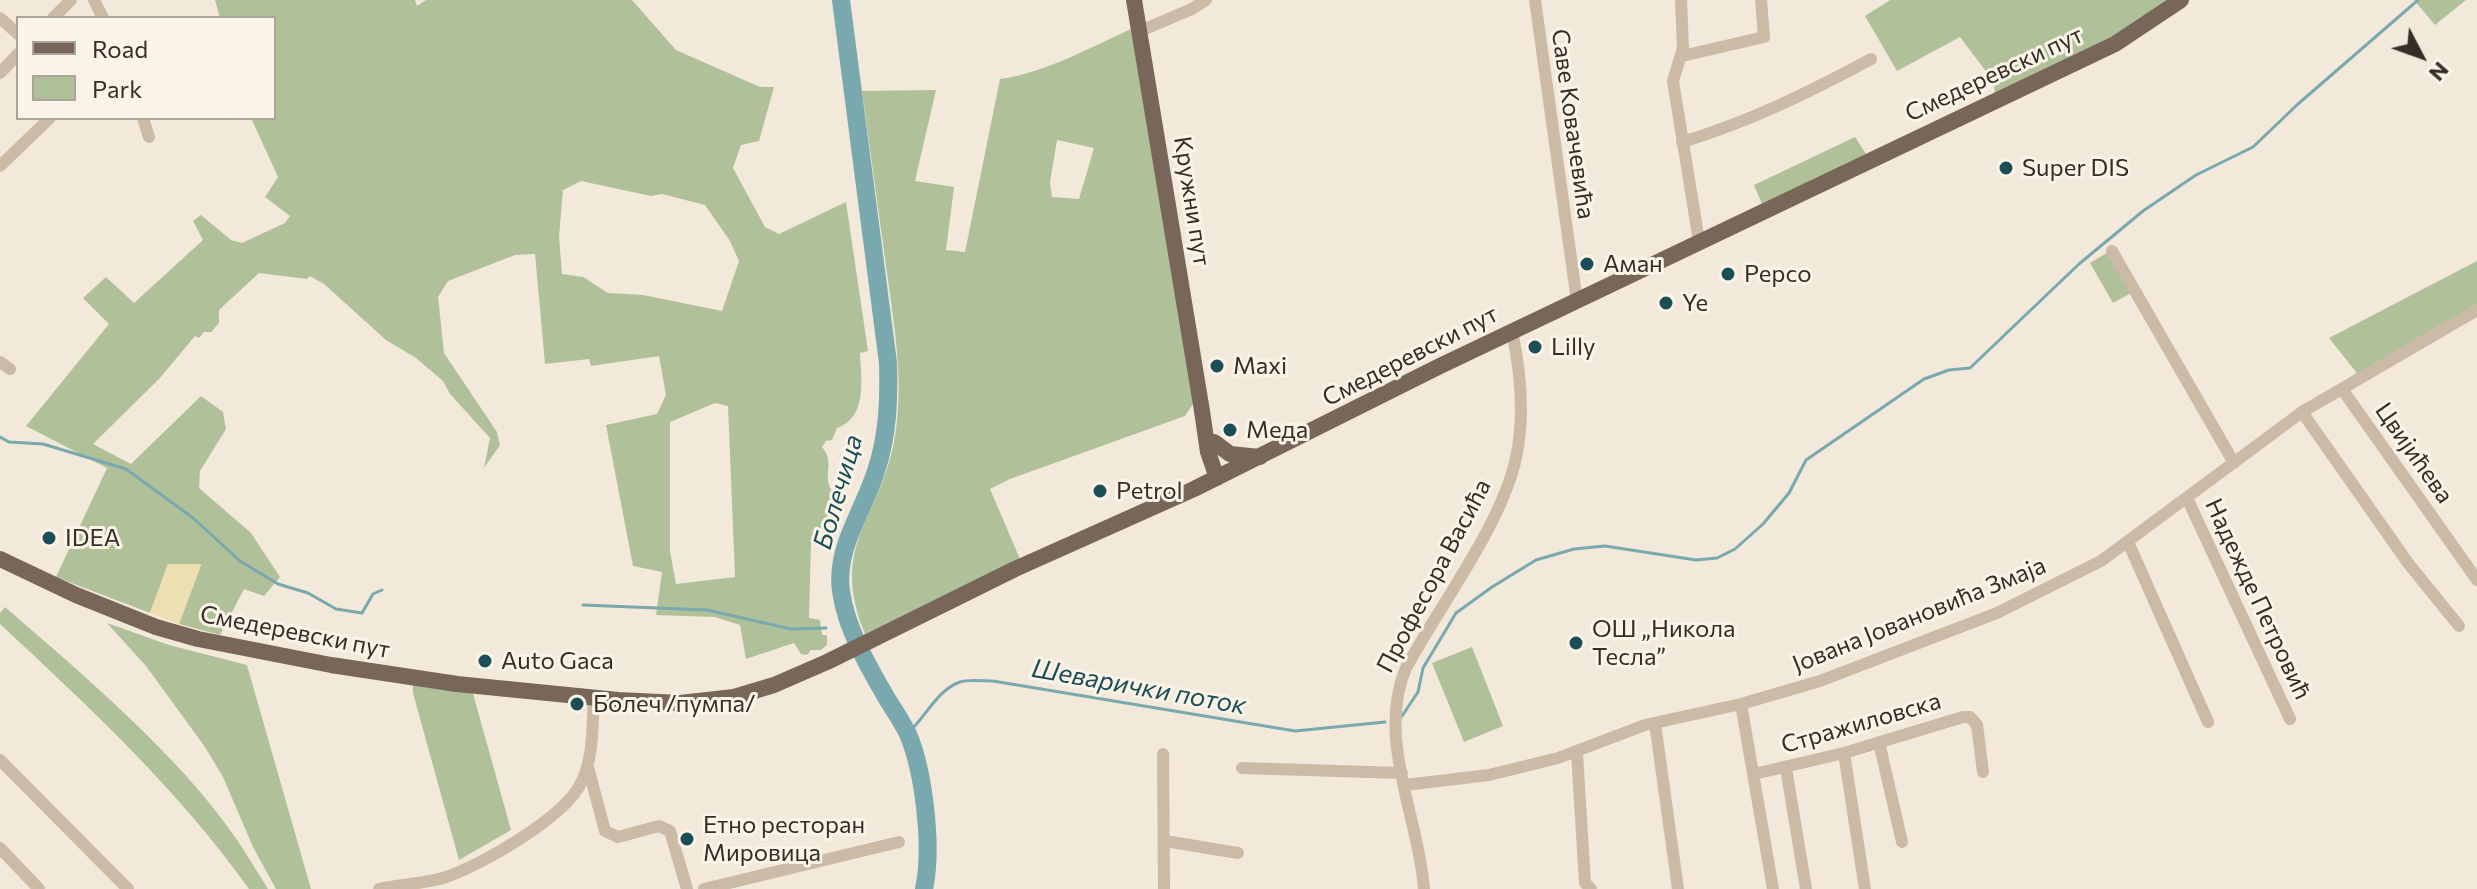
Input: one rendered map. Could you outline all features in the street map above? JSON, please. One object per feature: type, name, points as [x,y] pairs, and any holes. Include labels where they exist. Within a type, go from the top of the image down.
[{"type":"main road","name":"Кружни пут","points":[[1134,0],[1202,411],[1221,476]]},
{"type":"main road","name":"Смедеревски пут","points":[[0,559],[128,617],[198,639],[418,679],[594,698],[680,703],[734,697],[786,680],[1261,457],[1512,331],[2115,44],[2181,0]]},
{"type":"main road","points":[[1194,489],[1205,471],[1211,447],[1230,454],[1261,457]]},
{"type":"street","points":[[55,16],[71,0]]},
{"type":"street","points":[[1140,31],[1206,0]]},
{"type":"street","name":"Саве Ковачевића","points":[[1535,0],[1577,301]]},
{"type":"street","points":[[1681,0],[1682,56],[1673,81],[1699,241]]},
{"type":"street","points":[[1682,56],[1764,37],[1761,0]]},
{"type":"street","points":[[0,18],[16,32]]},
{"type":"street","points":[[0,73],[16,56]]},
{"type":"street","points":[[1682,142],[1741,123],[1817,89],[1871,59]]},
{"type":"street","points":[[0,166],[48,120]]},
{"type":"street","points":[[144,120],[149,137]]},
{"type":"street","points":[[2112,251],[2234,463]]},
{"type":"street","name":"Јована Јовановића Змаја","points":[[1242,768],[1403,779],[1489,775],[1577,753],[1655,723],[1741,704],[1824,679],[1997,613],[2095,565],[2302,412],[2477,310]]},
{"type":"street","name":"Професора Васића","points":[[1424,889],[1403,779],[1396,709],[1402,679],[1484,534],[1510,480],[1516,458],[1521,397],[1520,365],[1512,331]]},
{"type":"street","name":"Цвијићева","points":[[2342,389],[2477,580]]},
{"type":"street","points":[[2302,412],[2408,563],[2459,626]]},
{"type":"street","name":"Надежде Петровић","points":[[2187,498],[2290,719]]},
{"type":"street","points":[[2128,542],[2208,722]]},
{"type":"street","points":[[594,698],[588,765],[605,831],[618,837],[659,826],[670,831],[687,889]]},
{"type":"street","points":[[1741,704],[1773,889]]},
{"type":"street","name":"Стражиловска","points":[[1754,774],[1844,753],[1970,717],[1977,725],[1983,772]]},
{"type":"street","points":[[1655,723],[1678,889]]},
{"type":"street","points":[[1879,742],[1902,842]]},
{"type":"street","points":[[1577,753],[1585,883],[1591,889]]},
{"type":"street","points":[[1844,753],[1865,889]]},
{"type":"street","points":[[1163,754],[1164,889]]},
{"type":"street","points":[[0,760],[128,889]]},
{"type":"street","points":[[379,889],[446,884],[548,819],[574,795],[588,765]]},
{"type":"street","points":[[1786,768],[1806,889]]},
{"type":"street","points":[[1165,841],[1238,853]]},
{"type":"street","points":[[704,889],[899,842]]},
{"type":"street","points":[[0,848],[39,889]]},
{"type":"green space","points":[[215,0],[415,0],[417,6],[426,0],[632,0],[676,50],[760,87],[774,87],[759,141],[741,145],[733,168],[765,227],[779,234],[846,202],[868,351],[860,353],[860,396],[854,415],[837,428],[832,440],[826,441],[822,447],[828,462],[829,485],[842,509],[830,513],[811,543],[809,618],[820,620],[822,635],[827,635],[827,645],[821,650],[811,650],[807,655],[801,654],[794,643],[746,659],[740,625],[715,617],[656,615],[662,572],[633,566],[606,425],[657,414],[666,395],[659,356],[591,366],[589,359],[545,364],[535,254],[515,255],[448,281],[438,297],[444,353],[497,432],[500,445],[484,468],[490,438],[450,394],[443,381],[416,358],[386,340],[324,284],[310,276],[307,279],[259,273],[219,310],[219,323],[211,332],[204,332],[199,338],[195,336],[159,379],[93,444],[131,464],[201,396],[223,412],[226,429],[200,471],[199,488],[251,533],[280,577],[264,596],[244,589],[220,635],[179,624],[201,565],[168,564],[150,613],[56,577],[107,468],[26,426],[109,324],[83,298],[106,277],[134,303],[203,240],[193,221],[201,215],[231,240],[242,243],[285,223],[290,216],[265,197],[278,177],[252,120],[276,120],[276,16],[219,16]],"holes":[[[581,181],[651,196],[662,194],[705,205],[730,241],[739,261],[722,311],[643,295],[608,293],[583,277],[562,274],[559,237],[563,190]],[[715,403],[728,406],[735,577],[676,584],[670,551],[670,422]]]},
{"type":"green space","points":[[1890,0],[2181,0],[1995,100],[1994,82],[1960,37],[1897,71],[1865,16]]},
{"type":"green space","points":[[2414,0],[2466,0],[2435,25]]},
{"type":"green space","points":[[1131,29],[1193,404],[1185,416],[990,489],[1020,559],[865,634],[855,603],[852,578],[854,555],[887,470],[899,398],[892,310],[862,91],[936,90],[915,181],[954,187],[946,250],[965,252],[1000,79],[1050,66]],"holes":[[[1057,140],[1094,148],[1079,199],[1052,197],[1050,182]]]},
{"type":"green space","points":[[1855,137],[1866,154],[1762,204],[1754,185]]},
{"type":"green space","points":[[2110,251],[2133,292],[2113,303],[2090,263]]},
{"type":"green space","points":[[2477,261],[2477,317],[2360,377],[2329,338]]},
{"type":"green space","points":[[5,607],[127,716],[186,775],[235,837],[268,889],[249,889],[162,783],[0,624],[0,613]]},
{"type":"green space","points":[[107,623],[169,645],[247,665],[311,889],[276,889],[253,847],[223,777],[205,747],[146,666]]},
{"type":"green space","points":[[1472,647],[1503,726],[1464,742],[1432,663]]},
{"type":"green space","points":[[413,683],[472,690],[511,830],[459,860],[413,693]]},
{"type":"sand","points":[[168,564],[201,564],[179,624],[150,613]]},
{"type":"waterway","name":"Болечица","points":[[841,0],[888,363],[883,444],[871,486],[846,544],[840,575],[841,591],[859,646],[906,729],[914,750],[927,832],[924,889]]},
{"type":"waterway","name":"Шеварички поток","points":[[1402,716],[1418,692],[1423,668],[1456,613],[1536,560],[1574,549],[1605,546],[1696,560],[1717,558],[1735,549],[1763,524],[1789,493],[1806,460],[1924,379],[1949,370],[1970,368],[2079,264],[2143,211],[2196,175],[2253,147],[2418,0]]},
{"type":"waterway","points":[[0,437],[9,442],[43,444],[126,469],[193,518],[240,561],[278,584],[308,593],[336,609],[362,613],[373,594],[382,590]]},
{"type":"waterway","points":[[583,605],[707,610],[791,629],[826,628]]},
{"type":"waterway","points":[[842,626],[850,624]]},
{"type":"waterway","name":"Шеварички поток","points":[[908,733],[945,691],[960,682],[972,680],[1295,731],[1385,722]]},
{"type":"place","name":"Super DIS","points":[[2006,168]]},
{"type":"place","name":"Аман","points":[[1587,264]]},
{"type":"place","name":"Pepco","points":[[1728,274]]},
{"type":"place","name":"Ye","points":[[1666,303]]},
{"type":"place","name":"Lilly","points":[[1535,347]]},
{"type":"place","name":"Maxi","points":[[1217,366]]},
{"type":"place","name":"Меда","points":[[1230,430]]},
{"type":"place","name":"Petrol","points":[[1100,491]]},
{"type":"place","name":"IDEA","points":[[49,538]]},
{"type":"place","name":"ОШ „Никола Тесла”","points":[[1576,643]]},
{"type":"place","name":"Auto Gaca","points":[[485,661]]},
{"type":"place","name":"Болеч /пумпа/","points":[[577,704]]},
{"type":"place","name":"Етно ресторан Мировица","points":[[687,839]]}]
